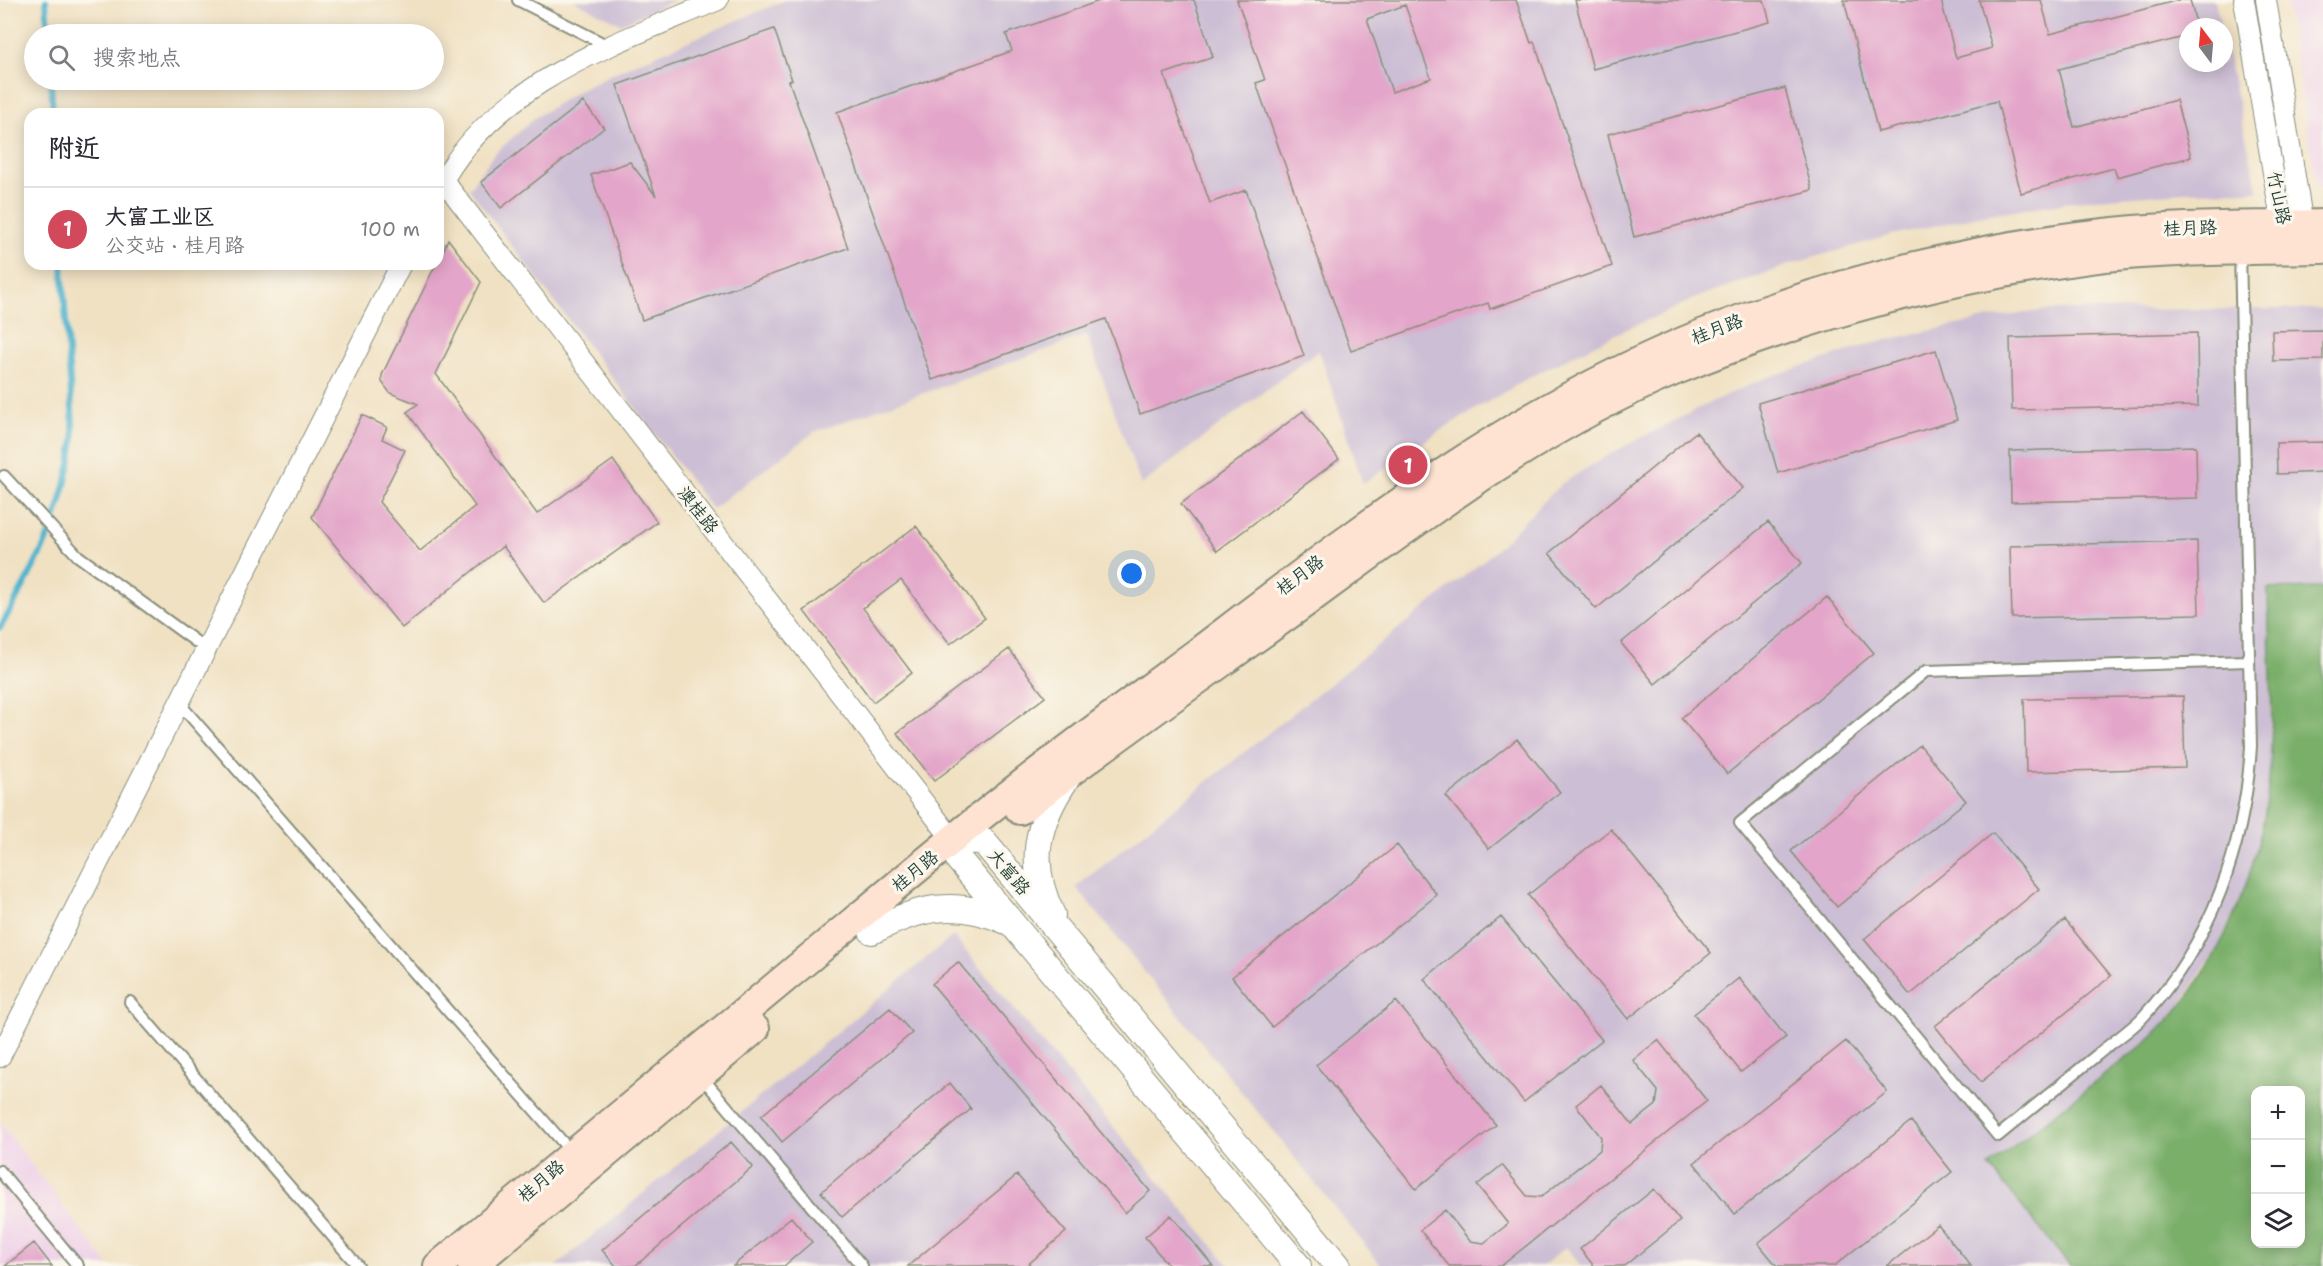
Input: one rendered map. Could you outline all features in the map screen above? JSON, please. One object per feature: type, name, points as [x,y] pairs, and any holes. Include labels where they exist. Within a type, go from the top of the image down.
[{"type":"main road","name":"桂月路","points":[[472,1266],[873,931],[1011,793],[1367,524],[1452,465],[1521,422],[1621,369],[1704,333],[1792,301],[1881,275],[1969,254],[2053,240],[2138,230],[2305,235]]},
{"type":"main road","name":"桂月路","points":[[438,1266],[573,1154],[956,850],[983,841],[1069,775],[1427,513],[1508,458],[1595,409],[1671,372],[1748,342],[1846,309],[1951,283],[2045,266],[2138,254],[2240,251],[2305,235]]},
{"type":"street","points":[[444,179],[474,136],[520,95],[568,66],[608,46],[718,0]]},
{"type":"street","name":"竹山路","points":[[2244,0],[2305,235]]},
{"type":"street","name":"竹山路","points":[[2266,0],[2305,235]]},
{"type":"street","name":"澳桂路","points":[[444,190],[956,850]]},
{"type":"street","points":[[0,1057],[398,270]]},
{"type":"street","points":[[1061,934],[1048,906],[1040,879],[1037,854],[1041,827],[1051,802],[1069,775]]},
{"type":"street","name":"大富路","points":[[983,841],[1338,1266]]},
{"type":"street","name":"大富路","points":[[956,850],[1013,924],[1298,1266]]},
{"type":"street","points":[[873,931],[922,910],[945,907],[967,908],[989,913],[1013,924]]},
{"type":"street","points":[[1074,997],[1097,977]]},
{"type":"lane","points":[[518,0],[608,46]]},
{"type":"lane","points":[[2240,251],[2251,746],[2244,812],[2227,876],[2200,937],[2183,966],[2142,1018],[1998,1136],[1740,823],[1926,671],[2249,661]]},
{"type":"lane","points":[[4,476],[78,556],[206,649]]},
{"type":"lane","points":[[179,703],[573,1154]]},
{"type":"lane","points":[[130,1002],[358,1266]]},
{"type":"lane","points":[[700,1075],[862,1266]]},
{"type":"lane","points":[[0,1171],[78,1266]]},
{"type":"shaded area","points":[[573,0],[675,0],[621,24]]},
{"type":"shaded area","points":[[786,0],[2215,0],[2219,18],[2179,18],[2179,72],[2231,72],[2258,191],[2183,192],[2085,200],[1988,214],[1892,235],[1798,262],[1706,294],[1616,334],[1528,378],[1444,428],[1363,484],[1319,350],[1141,485],[1087,335],[814,432],[712,509],[469,189],[494,154],[536,117],[581,89],[620,70]]},
{"type":"shaded area","points":[[2286,0],[2323,0],[2323,187],[2317,187]]},
{"type":"shaded area","points":[[2323,309],[2323,588],[2268,589],[2271,746],[2269,781],[2257,850],[2247,883],[2218,947],[2179,1006],[2156,1033],[1989,1166],[2070,1266],[1581,1266],[1566,1247],[1543,1266],[1382,1266],[1076,887],[1493,553],[1561,484],[1610,454],[1713,401],[1766,378],[1877,342],[1990,318],[2048,310]]},
{"type":"shaded area","points":[[953,936],[1230,1266],[556,1266]]},
{"type":"shaded area","points":[[0,1123],[109,1266],[0,1266]]},
{"type":"green space","points":[[2323,588],[2323,1266],[2070,1266],[1989,1166],[2137,1050],[2179,1008],[2200,979],[2218,949],[2233,916],[2247,883],[2257,848],[2269,780],[2272,708],[2268,589]]},
{"type":"building","points":[[1102,0],[1194,0],[1213,57],[1164,74],[1210,203],[1246,190],[1304,356],[1140,414],[1106,319],[932,380],[837,112],[1012,51],[1006,34]]},
{"type":"building","points":[[1237,0],[1516,0],[1531,43],[1534,42],[1612,266],[1490,309],[1488,303],[1351,351],[1256,83],[1265,80]],"holes":[[[1405,5],[1431,78],[1392,92],[1367,19]]]},
{"type":"building","points":[[1575,0],[1764,0],[1770,22],[1593,69]]},
{"type":"building","points":[[1844,0],[1941,0],[1956,58],[1992,48],[1979,0],[2041,0],[2050,34],[2179,0],[2190,0],[2195,18],[2179,18],[2179,38],[2059,69],[2074,127],[2176,100],[2191,157],[2117,177],[2114,168],[2021,193],[1997,101],[1878,132]]},
{"type":"building","points":[[774,29],[792,80],[789,81],[848,248],[642,320],[591,175],[630,162],[656,196],[617,85]]},
{"type":"building","points":[[1785,88],[1812,190],[1634,237],[1608,134]]},
{"type":"building","points":[[583,102],[604,128],[501,208],[481,182]]},
{"type":"building","points":[[448,239],[481,282],[436,374],[537,514],[613,460],[657,522],[544,603],[503,546],[402,628],[312,517],[362,415],[387,427],[382,439],[405,450],[379,502],[420,551],[475,506],[407,412],[418,404],[390,393],[382,382],[382,375],[433,270],[444,270],[444,249]]},
{"type":"building","points":[[2323,330],[2323,360],[2273,361],[2272,331]]},
{"type":"building","points":[[2197,333],[2198,406],[2012,410],[2010,338]]},
{"type":"building","points":[[1936,350],[1957,420],[1778,473],[1758,403]]},
{"type":"building","points":[[1303,411],[1339,459],[1217,551],[1181,504]]},
{"type":"building","points":[[1696,432],[1743,488],[1596,609],[1549,553]]},
{"type":"building","points":[[2323,442],[2323,472],[2277,474],[2276,443]]},
{"type":"building","points":[[2196,446],[2197,498],[2011,502],[2010,451]]},
{"type":"building","points":[[1768,522],[1802,563],[1655,684],[1621,643]]},
{"type":"building","points":[[916,526],[985,618],[950,644],[901,580],[863,608],[912,673],[873,702],[804,611]]},
{"type":"building","points":[[2197,541],[2199,614],[2012,618],[2010,546]]},
{"type":"building","points":[[1827,597],[1874,653],[1727,774],[1681,718]]},
{"type":"building","points":[[1009,649],[1045,697],[934,781],[897,733]]},
{"type":"building","points":[[2183,696],[2185,768],[2026,772],[2024,699]]},
{"type":"building","points":[[1517,739],[1560,792],[1489,849],[1446,796]]},
{"type":"building","points":[[1920,745],[1966,801],[1837,907],[1791,851]]},
{"type":"building","points":[[1611,829],[1711,953],[1628,1019],[1528,895]]},
{"type":"building","points":[[1993,833],[2039,889],[1910,995],[1864,939]]},
{"type":"building","points":[[1397,845],[1437,895],[1272,1027],[1232,977]]},
{"type":"building","points":[[1501,917],[1602,1040],[1524,1102],[1424,979]]},
{"type":"building","points":[[2065,920],[2111,976],[1981,1082],[1935,1026]]},
{"type":"building","points":[[958,962],[1150,1191],[1125,1213],[932,984]]},
{"type":"building","points":[[1739,978],[1786,1037],[1741,1072],[1694,1014]]},
{"type":"building","points":[[1396,1001],[1496,1125],[1416,1189],[1316,1065]]},
{"type":"building","points":[[890,1008],[912,1033],[782,1142],[761,1116]]},
{"type":"building","points":[[1658,1040],[1707,1101],[1501,1266],[1449,1266],[1420,1230],[1445,1210],[1470,1241],[1484,1243],[1508,1224],[1477,1185],[1502,1165],[1527,1196],[1541,1197],[1600,1150],[1601,1137],[1576,1105],[1601,1085],[1632,1124],[1656,1105],[1658,1091],[1633,1060]]},
{"type":"building","points":[[1846,1041],[1887,1092],[1735,1214],[1694,1163]]},
{"type":"building","points":[[950,1083],[971,1109],[842,1217],[821,1192]]},
{"type":"building","points":[[1911,1121],[1952,1172],[1834,1266],[1777,1266],[1758,1243]]},
{"type":"building","points":[[731,1142],[753,1167],[635,1266],[616,1266],[602,1250]]},
{"type":"building","points":[[1017,1175],[1066,1232],[1026,1266],[908,1266]]},
{"type":"building","points":[[1654,1189],[1680,1221],[1624,1266],[1594,1266],[1580,1249]]},
{"type":"building","points":[[1171,1215],[1213,1266],[1169,1266],[1145,1237]]},
{"type":"building","points":[[791,1217],[812,1242],[784,1266],[733,1266]]},
{"type":"building","points":[[1938,1225],[1971,1266],[1887,1266]]},
{"type":"building","points":[[34,1243],[52,1266],[5,1266]]},
{"type":"waterway","points":[[46,0],[47,24]]},
{"type":"waterway","points":[[52,90],[53,108]]},
{"type":"waterway","points":[[0,628],[48,538],[63,492],[74,439],[62,270]]},
{"type":"place","name":"大富工业区","points":[[1408,465]]}]
